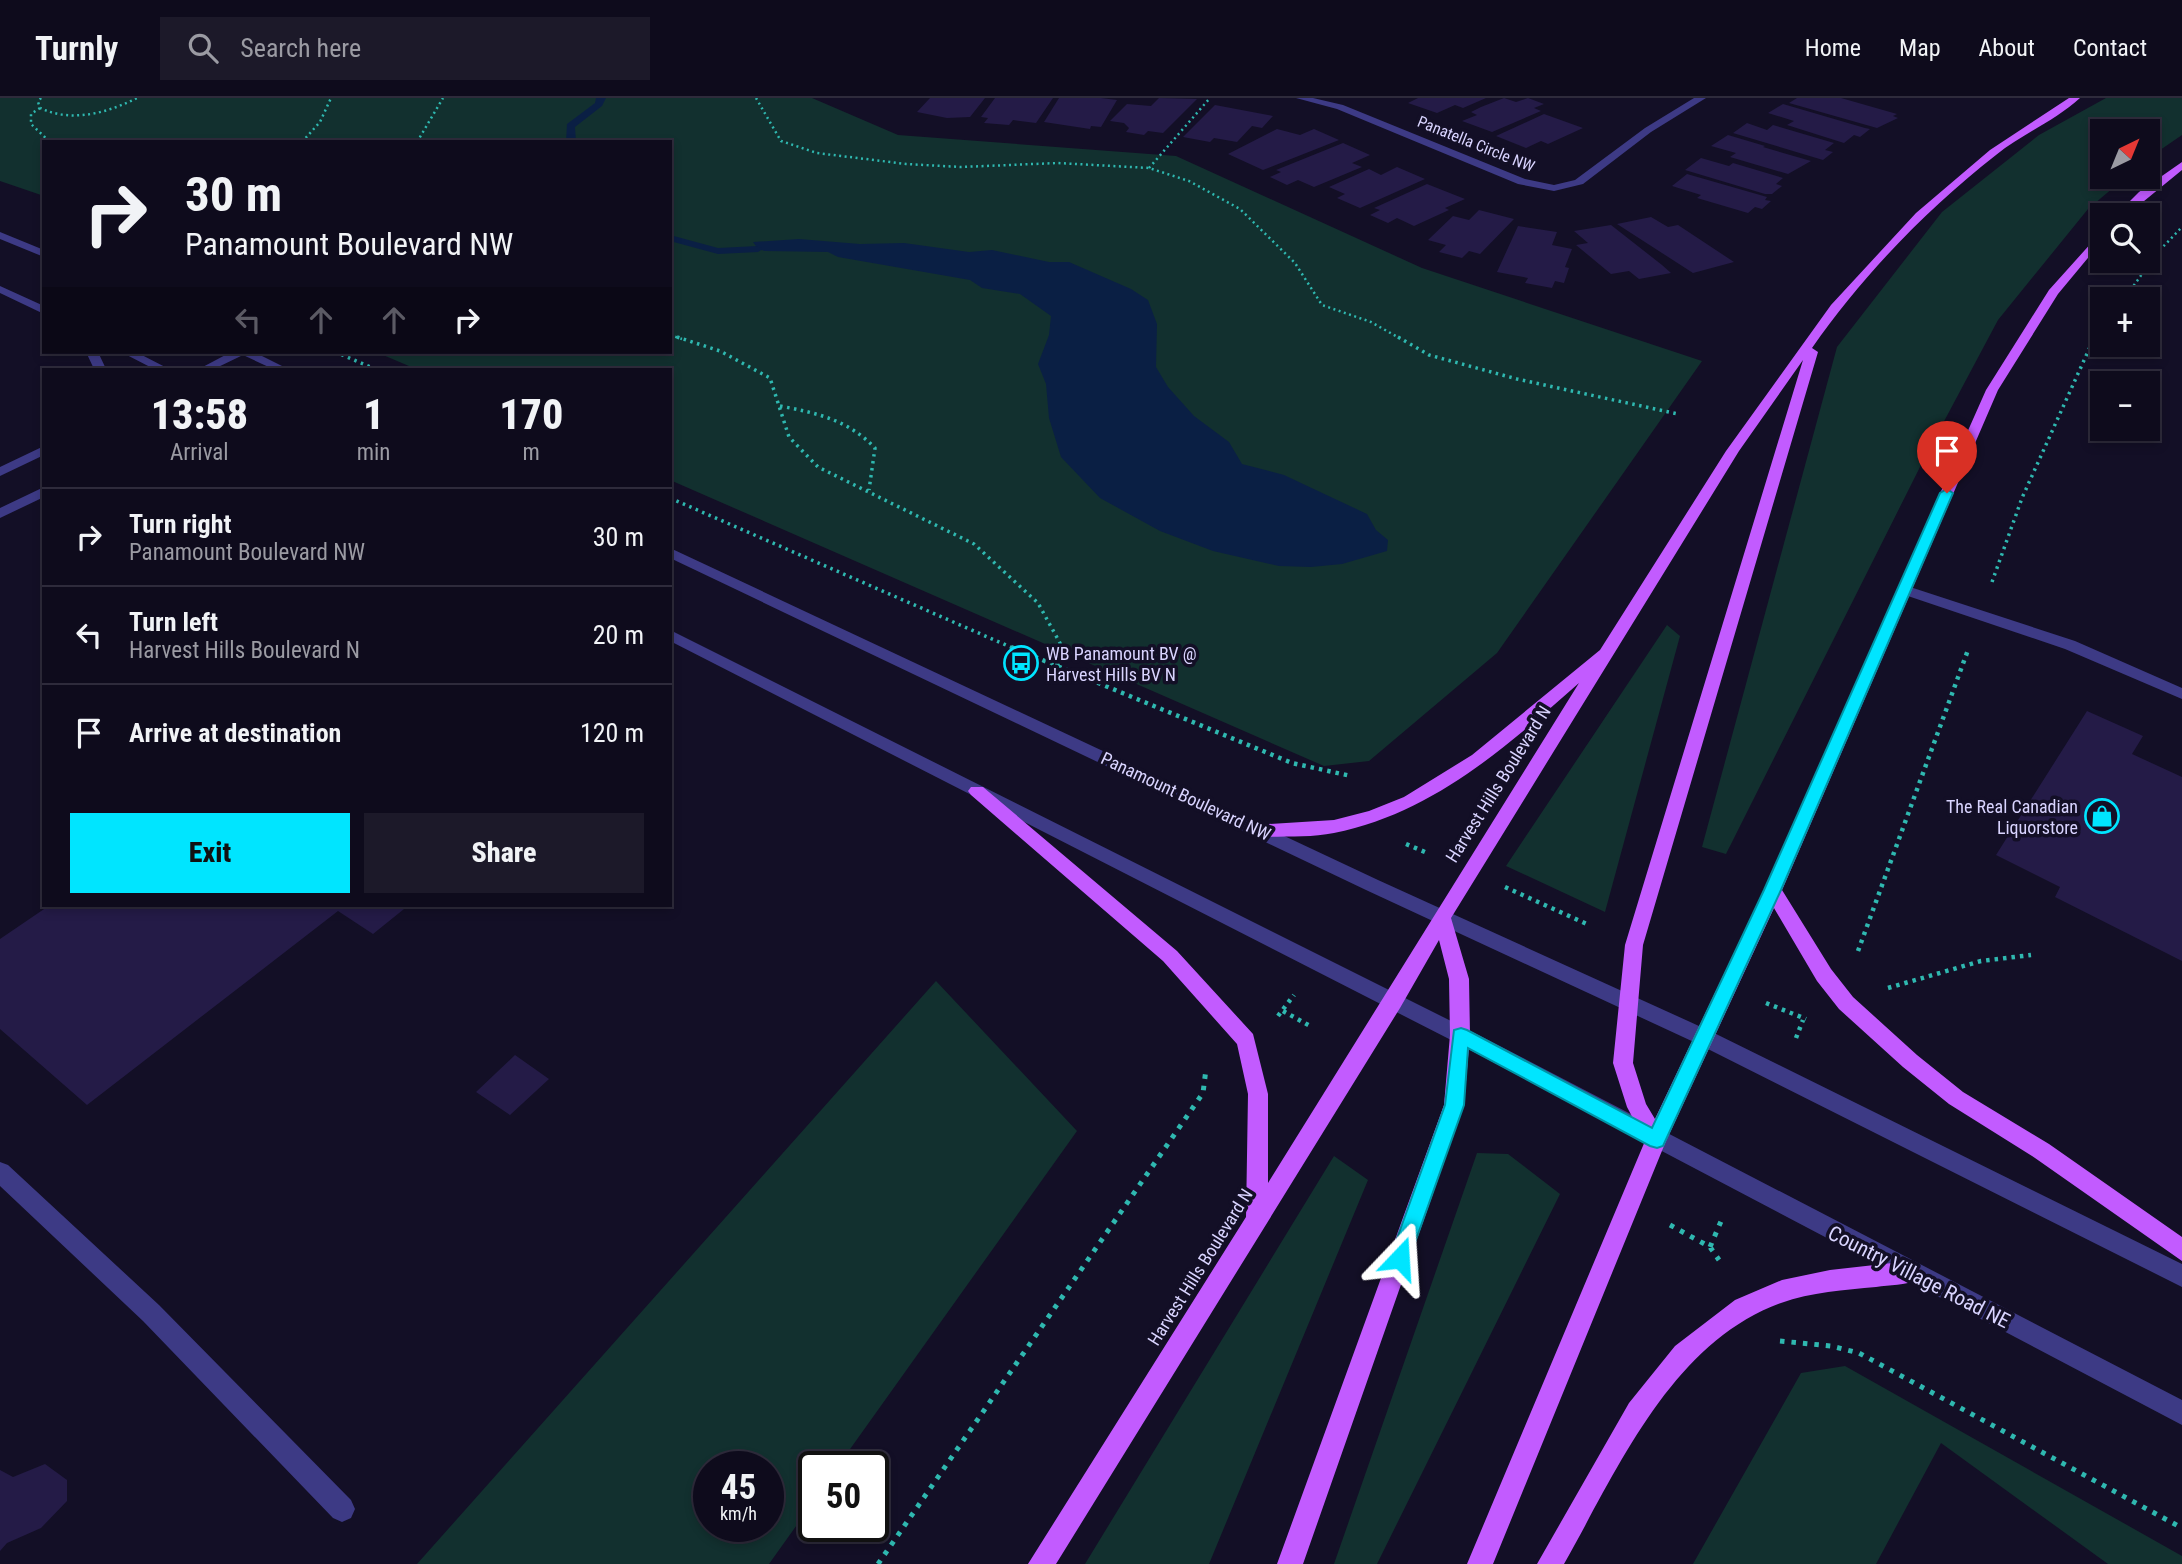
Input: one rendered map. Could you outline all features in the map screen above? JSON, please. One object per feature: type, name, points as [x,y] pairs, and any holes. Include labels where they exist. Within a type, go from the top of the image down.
[{"type":"main road","name":"Harvest Hills Boulevard N","points":[[1041,1564],[1394,1002],[1442,918],[1733,451],[1835,307],[1920,215],[1993,152],[2075,98]]},
{"type":"main road","points":[[2134,203],[2182,165]]},
{"type":"main road","points":[[1479,1564],[1657,1140],[1773,890],[1992,390],[2053,292],[2090,248]]},
{"type":"main road","points":[[1657,1140],[1637,1107],[1623,1063],[1634,945],[1779,469],[1816,335]]},
{"type":"main road","points":[[1259,830],[1333,827],[1381,815],[1419,799],[1471,766],[1615,643]]},
{"type":"main road","points":[[977,791],[1170,956],[1246,1040],[1258,1094],[1257,1218]]},
{"type":"main road","points":[[1773,890],[1824,975],[1846,1003],[1910,1061],[1956,1098],[2042,1151],[2182,1250]]},
{"type":"main road","points":[[1290,1564],[1454,1105],[1461,1035],[1459,979],[1442,918]]},
{"type":"main road","points":[[1550,1564],[1637,1412],[1683,1354],[1743,1308],[1782,1292],[1830,1281],[1910,1272]]},
{"type":"street","name":"Panatella Circle NW","points":[[1301,98],[1339,107],[1522,182],[1554,188],[1578,182],[1647,130],[1702,98]]},
{"type":"street","points":[[0,235],[42,253]]},
{"type":"street","points":[[0,289],[42,309]]},
{"type":"street","points":[[131,354],[161,368]]},
{"type":"street","points":[[207,368],[238,354]]},
{"type":"street","points":[[247,354],[280,368]]},
{"type":"street","points":[[0,472],[42,451]]},
{"type":"street","points":[[0,513],[42,492]]},
{"type":"street","name":"Panamount Boulevard NW","points":[[672,553],[1442,918],[1703,1037]]},
{"type":"street","points":[[1904,590],[2070,645],[2182,694]]},
{"type":"street","points":[[672,636],[1461,1035],[1657,1140]]},
{"type":"street","points":[[1703,1037],[2182,1276]]},
{"type":"street","name":"Country Village Road NE","points":[[1657,1140],[2182,1413]]},
{"type":"street","points":[[0,1172],[151,1313],[342,1509]]},
{"type":"path","points":[[41,98],[38,102],[40,108],[46,112],[74,115],[110,109],[137,98]]},
{"type":"path","points":[[304,140],[320,122],[331,98]]},
{"type":"path","points":[[418,140],[443,98]]},
{"type":"path","points":[[755,98],[781,141],[817,153],[961,167],[1058,163],[1149,168],[1189,181],[1240,209],[1295,263],[1322,305],[1371,322],[1429,355],[1517,379],[1678,414]]},
{"type":"path","points":[[1149,168],[1210,98]]},
{"type":"path","points":[[40,108],[31,114],[31,124],[48,140]]},
{"type":"path","points":[[2133,287],[2158,252],[2182,226]]},
{"type":"path","points":[[672,336],[720,351],[770,378],[789,437],[818,467],[974,544],[1038,603],[1060,643],[1057,667]]},
{"type":"path","points":[[1855,961],[2022,498],[2090,346]]},
{"type":"path","points":[[340,354],[373,368]]},
{"type":"path","points":[[780,406],[843,422],[860,432],[874,448],[869,490]]},
{"type":"path","points":[[672,499],[1057,667],[1293,763],[1350,776]]},
{"type":"path","points":[[1402,842],[1425,852]]},
{"type":"path","points":[[1501,886],[1589,925]]},
{"type":"path","points":[[1875,992],[1981,961],[2031,955]]},
{"type":"path","points":[[1298,989],[1283,1011],[1310,1026]]},
{"type":"path","points":[[1765,1002],[1804,1020],[1793,1044]]},
{"type":"path","points":[[878,1564],[1203,1093],[1206,1069]]},
{"type":"path","points":[[1710,1247],[1724,1214]]},
{"type":"path","points":[[1670,1225],[1710,1247],[1719,1259]]},
{"type":"path","points":[[1770,1340],[1831,1346],[1859,1353],[2182,1528]]},
{"type":"green space","points":[[0,98],[812,98],[898,135],[1176,156],[1422,268],[1702,361],[1497,653],[1369,761],[1324,766],[672,481],[672,368],[414,368],[381,354],[672,354],[672,140],[42,140],[42,195],[0,181]]},
{"type":"green space","points":[[2106,98],[2182,98],[2182,135],[2160,150],[2160,119],[2090,119],[2090,189],[2112,189],[2095,203],[2090,203],[2090,207],[1998,320],[1925,457],[1726,854],[1702,847],[1837,347],[1942,212],[2039,135]]},
{"type":"green space","points":[[1667,625],[1680,636],[1605,912],[1506,866]]},
{"type":"green space","points":[[936,981],[1077,1131],[849,1451],[798,1451],[798,1523],[769,1564],[417,1564]]},
{"type":"green space","points":[[1477,1153],[1508,1154],[1560,1194],[1377,1564],[1334,1564]]},
{"type":"green space","points":[[1334,1156],[1368,1180],[1209,1564],[1085,1564]]},
{"type":"green space","points":[[1845,1366],[2182,1556],[2182,1564],[2108,1564],[1941,1443],[1876,1564],[1693,1564],[1801,1373]]},
{"type":"water","points":[[799,239],[860,244],[904,243],[969,252],[992,250],[1049,262],[1069,262],[1131,289],[1148,300],[1157,324],[1156,367],[1168,387],[1194,416],[1229,442],[1242,464],[1284,475],[1367,514],[1376,530],[1388,540],[1387,551],[1342,564],[1279,566],[1213,551],[1160,531],[1100,498],[1061,457],[1049,418],[1046,384],[1038,364],[1049,335],[1051,316],[1020,294],[982,288],[970,280],[838,257],[828,252],[765,251],[758,249],[753,242]]},
{"type":"building","points":[[930,98],[985,98],[970,117],[947,118],[917,112]]},
{"type":"building","points":[[995,98],[1053,98],[1036,123],[1013,120],[1009,125],[984,123],[988,118],[981,117]]},
{"type":"building","points":[[1059,98],[1117,100],[1101,127],[1091,126],[1090,129],[1044,122]]},
{"type":"building","points":[[1159,98],[1197,99],[1163,133],[1148,131],[1144,135],[1126,132],[1129,128],[1124,123],[1110,121],[1127,104],[1151,106]]},
{"type":"building","points":[[1418,98],[1486,98],[1463,108],[1455,105],[1437,113],[1408,103]]},
{"type":"building","points":[[1504,98],[1516,102],[1528,98],[1544,104],[1534,108],[1541,111],[1492,132],[1462,121],[1477,115],[1471,112]]},
{"type":"building","points":[[1797,98],[1841,98],[1897,114],[1893,116],[1898,118],[1877,128],[1789,103]]},
{"type":"building","points":[[1783,104],[1870,129],[1860,137],[1854,135],[1844,143],[1787,125],[1794,121],[1768,113]]},
{"type":"building","points":[[1215,105],[1273,116],[1262,128],[1252,126],[1237,142],[1214,138],[1210,142],[1183,137]]},
{"type":"building","points":[[1544,114],[1583,128],[1548,144],[1541,141],[1526,148],[1496,136]]},
{"type":"building","points":[[1747,123],[1767,130],[1773,125],[1834,143],[1825,150],[1833,152],[1823,160],[1733,133]]},
{"type":"building","points":[[1277,129],[1300,135],[1314,129],[1339,140],[1263,170],[1228,154]]},
{"type":"building","points":[[1728,135],[1811,161],[1788,174],[1730,157],[1736,153],[1711,146]]},
{"type":"building","points":[[1343,143],[1370,155],[1352,163],[1362,167],[1314,187],[1298,180],[1287,185],[1270,177],[1281,172],[1276,170]]},
{"type":"building","points":[[1701,158],[1729,166],[1733,163],[1783,178],[1776,184],[1782,186],[1772,194],[1765,194],[1685,170]]},
{"type":"building","points":[[1397,167],[1425,179],[1360,208],[1337,198],[1345,194],[1329,187],[1369,169],[1381,175]]},
{"type":"building","points":[[1687,174],[1767,197],[1765,200],[1771,201],[1762,209],[1755,207],[1748,213],[1697,198],[1701,195],[1672,186]]},
{"type":"building","points":[[1427,184],[1465,199],[1445,208],[1449,210],[1414,226],[1397,218],[1388,223],[1370,215],[1380,210],[1374,208]]},
{"type":"building","points":[[1479,210],[1514,219],[1480,254],[1469,251],[1462,258],[1439,252],[1446,245],[1428,240],[1453,216],[1469,220]]},
{"type":"building","points":[[1651,217],[1668,227],[1678,225],[1734,262],[1693,273],[1617,224]]},
{"type":"building","points":[[1611,225],[1671,273],[1639,279],[1629,271],[1611,274],[1576,245],[1588,243],[1574,231]]},
{"type":"building","points":[[1518,226],[1557,232],[1552,245],[1572,249],[1565,267],[1569,268],[1564,283],[1555,281],[1552,288],[1525,283],[1528,278],[1497,272]]},
{"type":"building","name":"The Real Canadian Liquorstore","points":[[2087,711],[2143,736],[2132,754],[2182,777],[2182,961],[2055,897],[2060,887],[1996,855]]},
{"type":"building","points":[[47,907],[407,907],[373,934],[338,911],[87,1105],[0,1029],[0,939]]},
{"type":"building","points":[[515,1055],[549,1079],[510,1115],[476,1092]]},
{"type":"building","points":[[45,1464],[67,1480],[67,1501],[41,1528],[7,1543],[0,1551],[0,1470],[13,1477]]},
{"type":"waterway","points":[[571,140],[570,126],[599,104],[601,98]]},
{"type":"waterway","points":[[672,239],[718,251],[758,249]]},
{"type":"place","name":"WB Panamount BV @ Harvest Hills BV N","points":[[1021,663]]},
{"type":"place","name":"The Real Canadian Liquorstore","points":[[2102,816]]},
{"type":"route","points":[[1400,1258],[1454,1105],[1461,1035],[1657,1140],[1773,890],[1947,493]]}]
